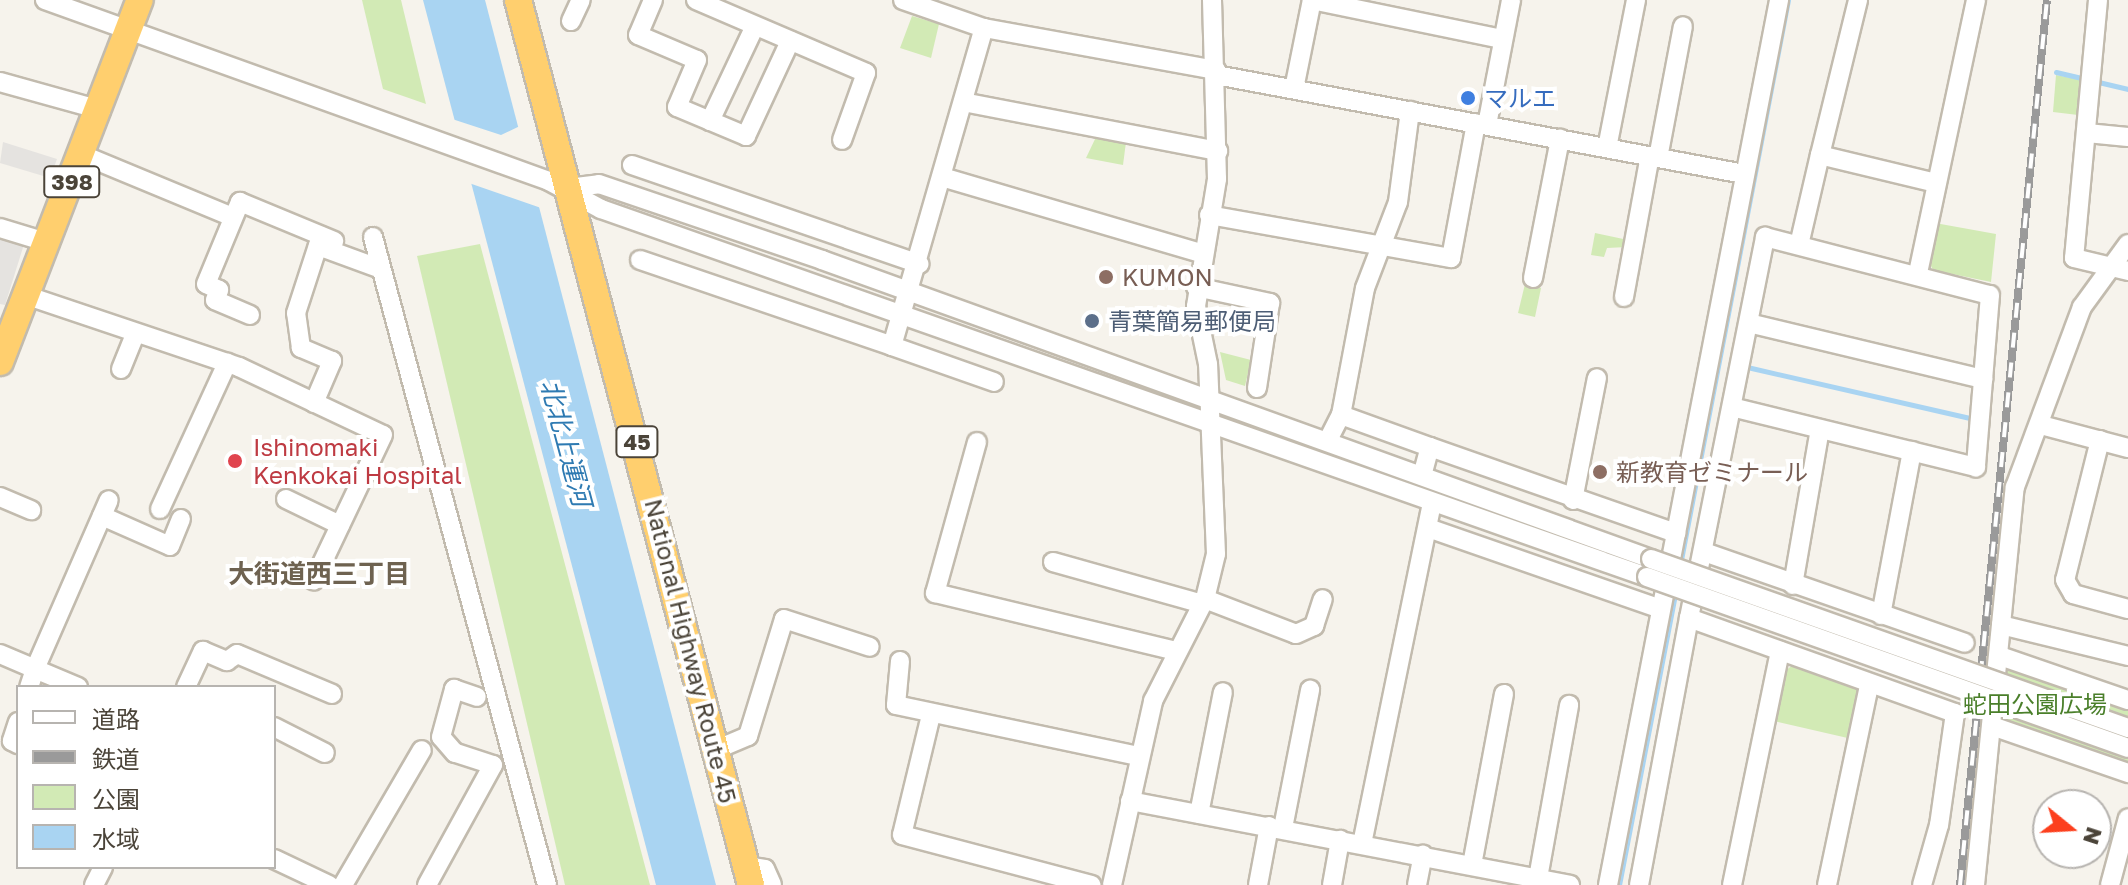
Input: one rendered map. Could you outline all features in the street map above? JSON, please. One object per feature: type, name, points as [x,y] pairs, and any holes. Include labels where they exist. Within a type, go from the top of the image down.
[{"type":"highway","name":"398","points":[[0,362],[101,110],[140,0]]},
{"type":"highway","name":"National Highway Route 45","points":[[518,0],[559,184],[749,876]]},
{"type":"street","points":[[45,0],[559,184],[601,209],[902,317],[1432,502],[1649,568],[2128,728]]},
{"type":"street","points":[[571,21],[581,0]]},
{"type":"street","points":[[653,0],[638,35],[697,60],[677,107],[746,136],[790,41]]},
{"type":"street","points":[[696,0],[866,73],[842,140]]},
{"type":"street","points":[[903,0],[984,28],[1744,174]]},
{"type":"street","points":[[1112,885],[1153,701],[1176,651],[1204,602],[1216,554],[1209,397],[1196,287],[1218,151],[1212,0]]},
{"type":"street","points":[[1294,89],[1312,0],[1502,39]]},
{"type":"street","points":[[1209,215],[1451,258],[1511,0]]},
{"type":"street","points":[[1607,148],[1636,0]]},
{"type":"street","points":[[1608,885],[1676,533],[1739,276],[1744,174],[1779,0]]},
{"type":"street","points":[[1799,245],[1858,0]]},
{"type":"street","points":[[1918,273],[1976,0]]},
{"type":"street","points":[[2098,0],[2074,258],[2120,270]]},
{"type":"street","points":[[710,121],[755,26]]},
{"type":"street","points":[[1624,297],[1683,26]]},
{"type":"street","points":[[892,346],[919,264],[984,28]]},
{"type":"street","points":[[0,82],[101,110]]},
{"type":"street","points":[[963,102],[1218,151]]},
{"type":"street","points":[[1328,440],[1341,415],[1365,288],[1398,202],[1410,111]]},
{"type":"street","points":[[2087,133],[2128,137]]},
{"type":"street","points":[[1533,278],[1560,139]]},
{"type":"street","points":[[83,155],[233,217]]},
{"type":"street","points":[[1820,155],[1936,183]]},
{"type":"street","points":[[632,165],[919,264]]},
{"type":"street","points":[[942,177],[1201,253]]},
{"type":"street","points":[[559,184],[599,184],[1209,397],[1422,476],[1649,568],[2128,748]]},
{"type":"street","points":[[250,315],[215,300],[219,290],[206,284],[240,202],[381,269]]},
{"type":"street","points":[[0,228],[46,242]]},
{"type":"street","points":[[373,237],[547,885]]},
{"type":"street","points":[[1639,885],[1689,618],[1749,323],[1739,276],[1765,237],[1918,273],[1990,295],[1976,467],[1732,407]]},
{"type":"street","points":[[314,403],[332,361],[301,348],[296,313],[324,241]]},
{"type":"street","points":[[1975,885],[2000,656],[2005,547],[2015,487],[2024,454],[2041,425],[2082,307],[2120,270],[2128,244]]},
{"type":"street","points":[[640,260],[994,382]]},
{"type":"street","points":[[1196,287],[1270,303],[1257,388]]},
{"type":"street","points":[[25,295],[227,363],[383,435],[314,580]]},
{"type":"street","points":[[1749,323],[1983,379]]},
{"type":"street","points":[[121,369],[135,334]]},
{"type":"street","points":[[160,509],[227,363]]},
{"type":"street","points":[[1573,500],[1597,378]]},
{"type":"street","points":[[1341,415],[1573,500],[1676,533]]},
{"type":"street","points":[[2041,425],[2128,448]]},
{"type":"street","points":[[1793,585],[1820,429]]},
{"type":"street","points":[[2100,440],[2065,580],[2073,594],[2128,609]]},
{"type":"street","points":[[977,442],[935,593],[1176,651]]},
{"type":"street","points":[[1422,476],[1430,447]]},
{"type":"street","points":[[1881,615],[1912,451]]},
{"type":"street","points":[[0,497],[31,510]]},
{"type":"street","points":[[286,499],[340,525]]},
{"type":"street","points":[[1362,844],[1432,502]]},
{"type":"street","points":[[32,678],[106,508],[170,546],[181,519]]},
{"type":"street","points":[[1428,528],[1660,609]]},
{"type":"street","points":[[1704,552],[1965,643]]},
{"type":"street","points":[[1053,562],[1204,602],[1296,634],[1314,626],[1323,599]]},
{"type":"street","points":[[1689,618],[1869,685],[1955,713],[1939,825],[1922,885]]},
{"type":"street","points":[[715,750],[748,736],[784,619],[870,647]]},
{"type":"street","points":[[2001,625],[2128,656]]},
{"type":"street","points":[[187,685],[203,651],[227,661],[237,654],[332,694]]},
{"type":"street","points":[[1732,885],[1780,651]]},
{"type":"street","points":[[0,654],[32,678],[68,685]]},
{"type":"street","points":[[2000,656],[2128,700]]},
{"type":"street","points":[[900,661],[896,705],[931,715],[1139,756]]},
{"type":"street","points":[[1827,885],[1869,685]]},
{"type":"street","points":[[427,885],[493,765],[455,753],[441,737],[454,689],[477,697]]},
{"type":"street","points":[[1258,885],[1276,827],[1310,690]]},
{"type":"street","points":[[1199,814],[1223,692]]},
{"type":"street","points":[[1472,865],[1504,694]]},
{"type":"street","points":[[1538,878],[1569,705]]},
{"type":"street","points":[[931,715],[902,835],[1091,885]]},
{"type":"street","points":[[1992,726],[2128,773]]},
{"type":"street","points":[[276,728],[325,753]]},
{"type":"street","points":[[343,885],[422,750]]},
{"type":"street","points":[[1130,801],[1472,865],[1503,878],[1538,878],[1570,885]]},
{"type":"street","points":[[2110,885],[2124,858],[2128,818]]},
{"type":"street","points":[[1332,885],[1340,840]]},
{"type":"street","points":[[1417,885],[1423,855]]},
{"type":"street","points":[[276,860],[329,885]]},
{"type":"street","points":[[749,876],[765,869],[772,885]]},
{"type":"green space","points":[[362,0],[401,0],[426,104],[383,89]]},
{"type":"green space","points":[[912,16],[939,24],[931,58],[900,48]]},
{"type":"green space","points":[[2056,75],[2082,80],[2078,115],[2053,112]]},
{"type":"green space","points":[[1096,137],[1126,142],[1123,165],[1086,158]]},
{"type":"green space","points":[[1935,223],[1996,234],[1991,282],[1933,270],[1927,258]]},
{"type":"green space","points":[[1595,233],[1628,240],[1627,247],[1607,248],[1604,257],[1591,255]]},
{"type":"green space","points":[[480,244],[650,885],[565,885],[417,256]]},
{"type":"green space","points":[[1525,284],[1541,288],[1535,317],[1518,313]]},
{"type":"green space","points":[[1220,352],[1251,360],[1245,386],[1226,380]]},
{"type":"green space","points":[[1794,664],[1855,686],[1861,697],[1852,739],[1774,721],[1785,671]]},
{"type":"green space","name":"蛇田公園広場","points":[[2007,664],[2128,707],[2128,767],[1997,722]]},
{"type":"shaded area","points":[[3,142],[57,159],[50,178],[0,163]]},
{"type":"shaded area","points":[[0,235],[25,241],[5,305],[0,304]]},
{"type":"water","name":"北北上運河","points":[[423,0],[485,0],[716,885],[656,885]]},
{"type":"pier","points":[[449,118],[501,135],[522,125],[544,209],[466,182]]},
{"type":"waterway","points":[[1680,565],[1788,0]]},
{"type":"waterway","points":[[2056,72],[2128,89]]},
{"type":"waterway","points":[[1747,367],[1974,419]]},
{"type":"waterway","points":[[1619,885],[1676,590]]},
{"type":"railway","points":[[1960,885],[2047,0]]},
{"type":"place","name":"マルエ","points":[[1468,98]]},
{"type":"place","name":"KUMON","points":[[1106,277]]},
{"type":"place","name":"青葉簡易郵便局","points":[[1092,321]]},
{"type":"place","name":"Ishinomaki Kenkokai Hospital","points":[[235,461]]},
{"type":"place","name":"新教育ゼミナール","points":[[1600,472]]},
{"type":"district","name":"大街道西三丁目","points":[[319,574]]}]
